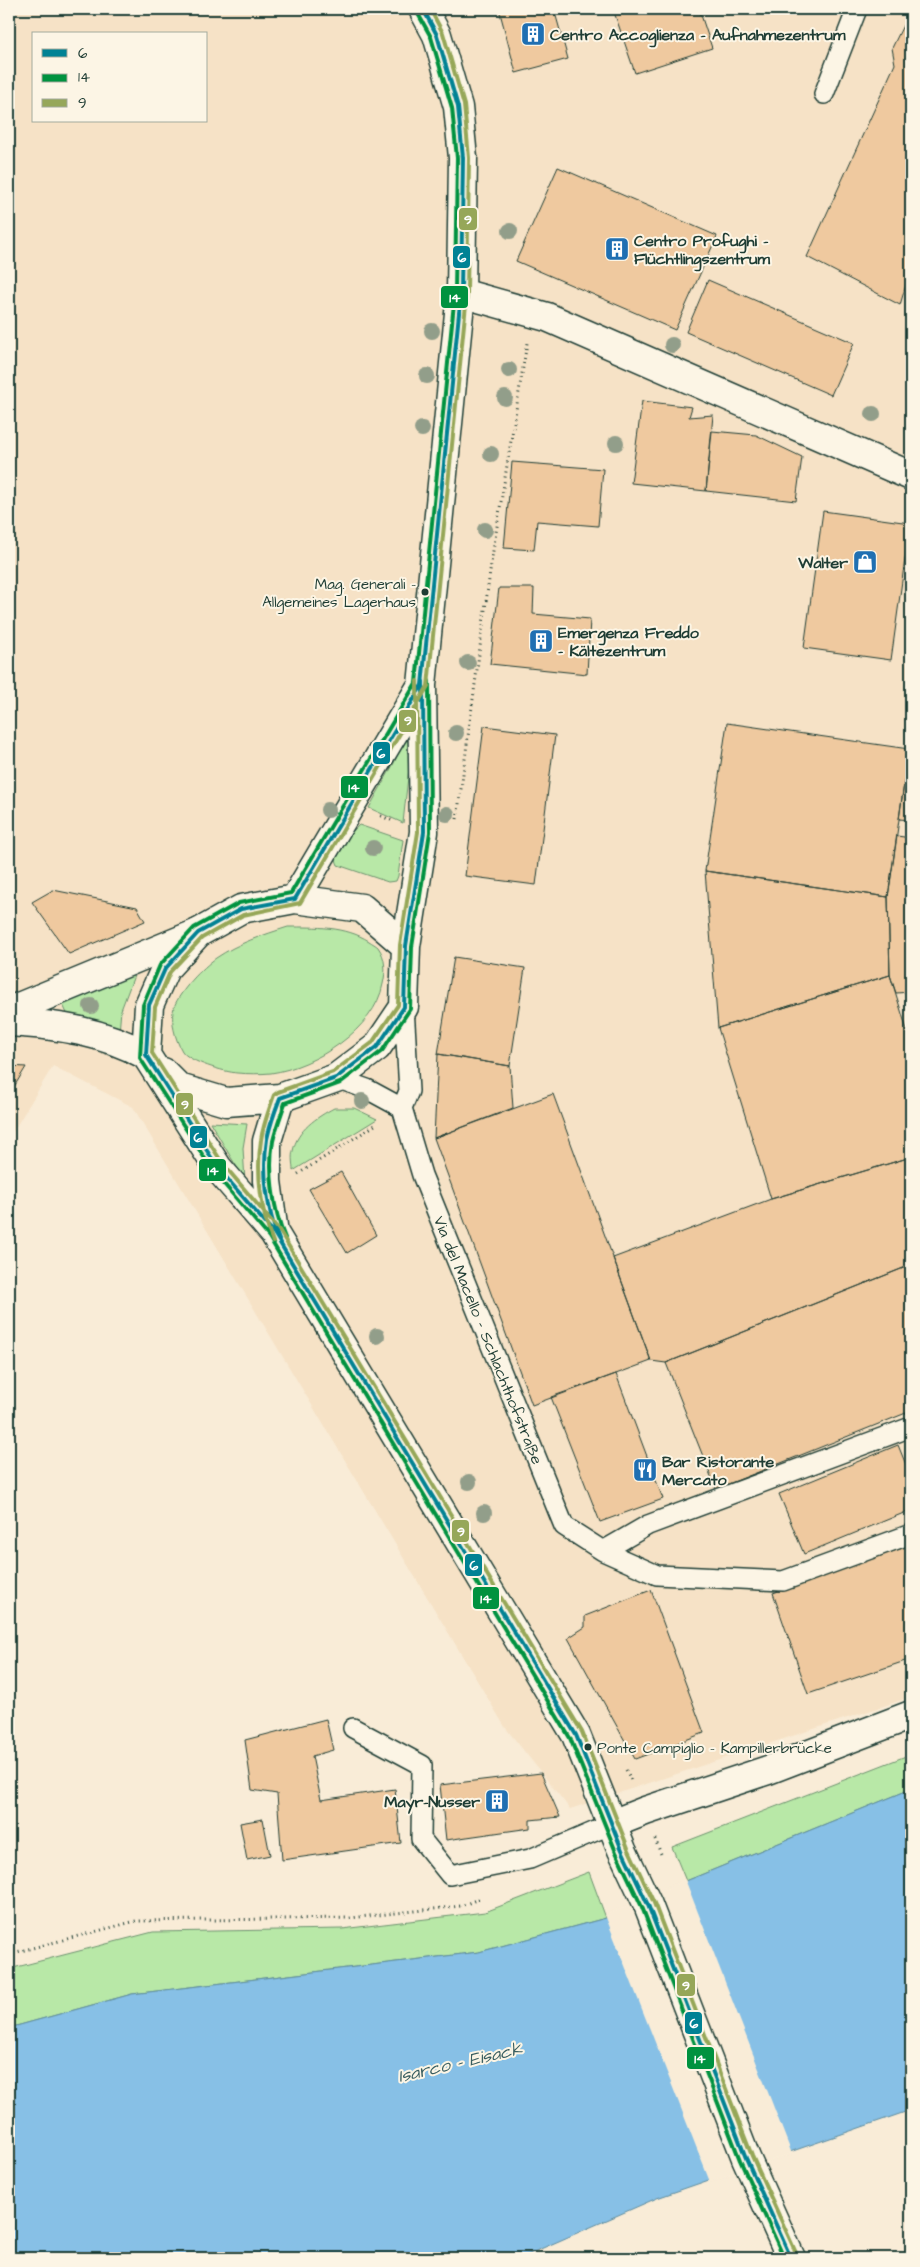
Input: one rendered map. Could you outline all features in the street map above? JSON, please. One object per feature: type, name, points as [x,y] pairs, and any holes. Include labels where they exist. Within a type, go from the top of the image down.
[{"type":"street","points":[[9,1022],[55,1025],[120,1041],[146,1055],[179,1088],[226,1102],[280,1098],[336,1078],[377,1047],[404,1007],[406,946],[424,832],[422,685],[460,293],[463,158],[458,107],[437,36],[423,9]]},
{"type":"street","points":[[460,293],[547,317],[911,476]]},
{"type":"street","points":[[295,898],[422,685]]},
{"type":"street","points":[[9,1011],[198,934],[240,908],[295,898],[362,908],[406,946]]},
{"type":"street","points":[[198,934],[165,969],[149,1005],[146,1055],[218,1168],[274,1233],[576,1735],[622,1850],[648,1905],[746,2158],[790,2258]]},
{"type":"street","points":[[274,1233],[267,1181],[267,1141],[280,1098]]},
{"type":"street","points":[[612,1824],[644,1811],[768,1770],[911,1716]]},
{"type":"lane","points":[[824,94],[857,9]]},
{"type":"lane","points":[[336,1078],[367,1090],[402,1108],[409,1091],[404,1007]]},
{"type":"lane","name":"Via del Macello - Schlachthofstraße","points":[[402,1108],[432,1202],[564,1526],[603,1551],[657,1575],[782,1581],[911,1534]]},
{"type":"lane","points":[[603,1551],[648,1525],[911,1427]]},
{"type":"lane","points":[[353,1728],[422,1765],[421,1839],[450,1875],[530,1859],[612,1824]]},
{"type":"path","points":[[456,823],[492,557],[528,340],[547,317]]},
{"type":"path","points":[[351,805],[424,832]]},
{"type":"path","points":[[291,1179],[402,1108]]},
{"type":"path","points":[[625,1769],[644,1811]]},
{"type":"path","points":[[622,1850],[655,1839]]},
{"type":"path","points":[[9,1954],[136,1921],[350,1918],[460,1906],[488,1896]]},
{"type":"shaded area","points":[[9,9],[911,9],[911,1697],[570,1809],[505,1727],[133,1107],[53,1066],[9,1138]]},
{"type":"green space","points":[[412,718],[412,740],[403,823],[369,808],[394,763]]},
{"type":"green space","points":[[359,825],[403,840],[396,881],[388,882],[338,865],[336,854],[338,848]]},
{"type":"green space","points":[[288,927],[320,927],[350,932],[378,947],[384,960],[384,979],[378,1000],[368,1016],[341,1043],[324,1054],[306,1063],[271,1073],[250,1074],[231,1072],[208,1066],[186,1055],[177,1041],[173,1012],[177,1001],[186,987],[204,968],[224,953],[251,940]]},
{"type":"green space","points":[[138,965],[121,1010],[119,1033],[69,1018],[60,998]]},
{"type":"green space","points":[[334,1108],[354,1108],[377,1119],[293,1171],[292,1153],[295,1143],[309,1125]]},
{"type":"green space","points":[[210,1122],[247,1124],[243,1148],[245,1181]]},
{"type":"green space","points":[[911,1754],[911,1789],[686,1881],[672,1847]]},
{"type":"green space","points":[[589,1872],[606,1918],[479,1952],[132,1994],[9,2028],[9,1969],[153,1932],[342,1929],[485,1912]]},
{"type":"water","name":"Isarco - Eisack","points":[[911,1789],[911,2110],[657,2198],[520,2258],[9,2258],[9,2028],[132,1994],[479,1952],[606,1918],[686,1881]]},
{"type":"pier","points":[[685,1879],[792,2154],[710,2182],[605,1915]]},
{"type":"building","name":"Centro Accoglienza - Aufnahmezentrum","points":[[499,9],[554,9],[568,59],[516,73]]},
{"type":"building","points":[[613,9],[699,9],[712,48],[635,73]]},
{"type":"building","points":[[911,9],[911,268],[900,305],[807,257],[895,64],[892,48]]},
{"type":"building","name":"Centro Profughi - Flüchtlingszentrum","points":[[558,167],[717,236],[675,330],[516,261]]},
{"type":"building","points":[[708,280],[854,343],[831,395],[686,332]]},
{"type":"building","points":[[642,401],[692,407],[689,417],[713,415],[706,491],[631,483]]},
{"type":"building","points":[[712,431],[756,435],[802,457],[796,501],[706,491]]},
{"type":"building","points":[[512,462],[603,469],[598,526],[537,521],[534,550],[504,548]]},
{"type":"building","points":[[823,511],[910,523],[891,660],[804,648]]},
{"type":"building","name":"Emergenza Freddo - Kältezentrum","points":[[499,588],[534,588],[533,614],[590,619],[587,674],[490,664]]},
{"type":"building","points":[[727,723],[909,749],[888,897],[705,871]]},
{"type":"building","points":[[484,726],[555,735],[536,885],[465,876]]},
{"type":"building","points":[[911,733],[911,820],[899,819]]},
{"type":"building","points":[[897,836],[911,838],[911,992],[896,993],[890,975],[888,897]]},
{"type":"building","points":[[705,871],[888,897],[890,975],[718,1028]]},
{"type":"building","points":[[53,890],[137,907],[145,921],[69,954],[32,902]]},
{"type":"building","points":[[454,957],[525,968],[510,1066],[438,1054]]},
{"type":"building","points":[[890,975],[911,1043],[911,1157],[771,1199],[718,1028]]},
{"type":"building","points":[[438,1054],[510,1066],[513,1108],[434,1138]]},
{"type":"building","points":[[9,1066],[26,1067],[9,1095]]},
{"type":"building","points":[[553,1094],[651,1361],[532,1405],[434,1138]]},
{"type":"building","points":[[911,1157],[911,1265],[666,1363],[651,1361],[613,1258],[771,1199]]},
{"type":"building","points":[[341,1172],[376,1235],[347,1253],[309,1189]]},
{"type":"building","points":[[911,1265],[911,1411],[716,1489],[666,1363]]},
{"type":"building","points":[[616,1374],[663,1499],[600,1522],[551,1397]]},
{"type":"building","points":[[898,1445],[911,1477],[911,1510],[804,1554],[779,1494]]},
{"type":"building","points":[[911,1545],[911,1659],[808,1694],[773,1593]]},
{"type":"building","points":[[651,1590],[704,1733],[635,1759],[568,1638],[585,1627],[585,1616]]},
{"type":"building","points":[[326,1719],[333,1750],[312,1756],[321,1800],[395,1789],[401,1843],[282,1860],[277,1794],[252,1790],[245,1740]]},
{"type":"building","name":"Mayr-Nusser","points":[[541,1773],[560,1817],[530,1820],[530,1828],[446,1840],[440,1785]]},
{"type":"building","points":[[263,1819],[270,1855],[247,1860],[240,1823]]},
{"type":"transit line","name":"6","points":[[423,9],[437,35],[458,107],[463,158],[461,293],[422,685],[295,899],[241,909],[198,933],[165,969],[149,1005],[146,1055],[218,1168],[274,1233],[576,1735],[622,1850],[648,1905],[746,2158],[791,2258]]},
{"type":"transit line","name":"9","points":[[430,9],[443,33],[464,105],[469,158],[467,294],[428,686],[300,903],[243,915],[202,938],[170,972],[155,1007],[152,1053],[223,1164],[279,1230],[582,1732],[628,1848],[654,1903],[752,2156],[797,2255]]},
{"type":"transit line","name":"14","points":[[417,12],[431,37],[452,108],[457,158],[455,293],[416,683],[291,893],[239,903],[194,928],[160,965],[143,1005],[140,1058],[213,1171],[269,1237],[570,1738],[616,1852],[642,1907],[740,2160],[784,2258]]},
{"type":"transit line","name":"9","points":[[273,1242],[265,1218],[259,1179],[259,1165],[262,1134],[274,1095],[333,1072],[372,1043],[398,1005],[400,945],[418,832],[417,681]]},
{"type":"transit line","name":"6","points":[[279,1240],[271,1216],[265,1164],[267,1139],[280,1098],[336,1078],[377,1047],[404,1007],[406,946],[424,832],[423,681]]},
{"type":"transit line","name":"14","points":[[285,1238],[277,1215],[271,1177],[273,1141],[285,1103],[340,1083],[382,1051],[410,1009],[412,947],[430,832],[429,681]]},
{"type":"place","name":"Centro Accoglienza - Aufnahmezentrum","points":[[533,34]]},
{"type":"place","name":"Centro Profughi - Flüchtlingszentrum","points":[[617,249]]},
{"type":"place","name":"Walter","points":[[865,562]]},
{"type":"place","name":"Mag. Generali - Allgemeines Lagerhaus","points":[[425,592]]},
{"type":"place","name":"Emergenza Freddo - Kältezentrum","points":[[541,641]]},
{"type":"place","name":"Bar Ristorante Mercato","points":[[645,1470]]},
{"type":"place","name":"Ponte Campiglio - Kampillerbrücke","points":[[588,1747]]},
{"type":"place","name":"Mayr-Nusser","points":[[497,1801]]}]
